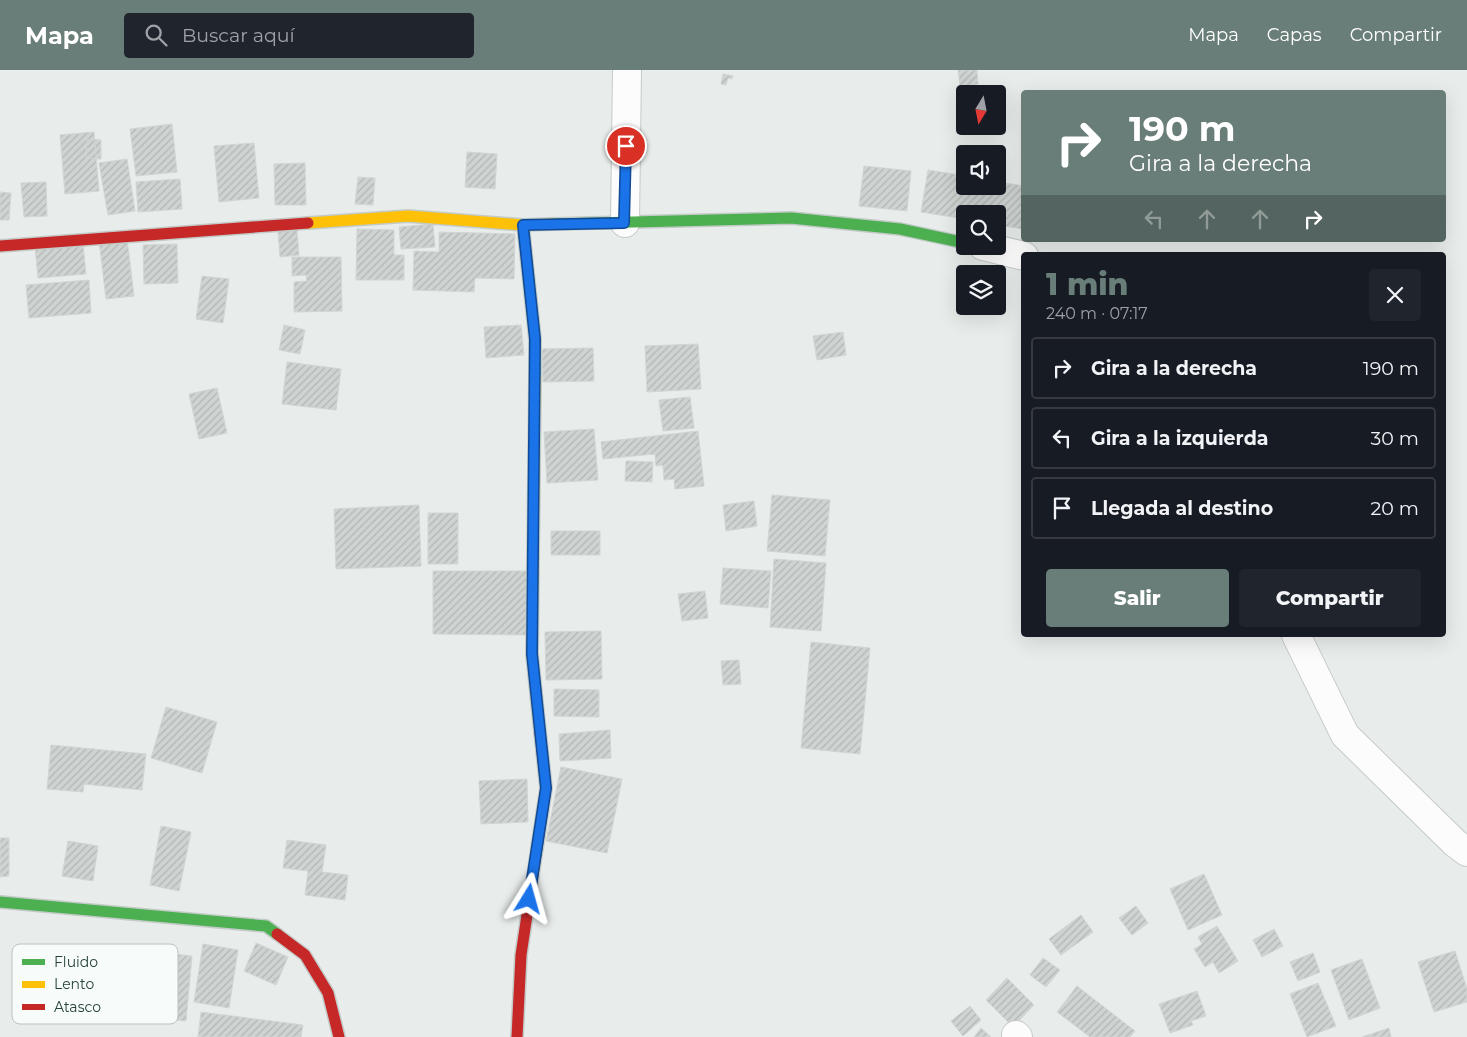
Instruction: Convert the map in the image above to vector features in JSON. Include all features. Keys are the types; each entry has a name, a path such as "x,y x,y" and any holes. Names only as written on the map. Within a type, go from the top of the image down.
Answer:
{"street":[{"path":"624,223 627,70"},
{"path":"0,246 408,216 523,225 791,218 900,229 956,240"},
{"path":"517,1037 520,955 546,788 532,654 535,339 523,225"},
{"path":"1006,252 1021,255"},
{"path":"1297,637 1345,735 1455,843 1467,852"},
{"path":"0,902 266,926 305,956 328,992 339,1037"}],"building":[{"path":"958,70 977,70 978,84 960,85"},
{"path":"723,74 733,76 732,79 728,78 726,85 721,84"},
{"path":"172,124 177,172 136,176 130,129"},
{"path":"94,132 99,191 65,194 60,135"},
{"path":"87,139 101,140 101,159 86,158"},
{"path":"254,143 259,198 219,202 214,146"},
{"path":"467,152 497,154 495,189 465,187"},
{"path":"127,159 135,211 108,215 99,163"},
{"path":"305,163 306,205 275,205 274,164"},
{"path":"864,166 911,171 907,211 859,206"},
{"path":"928,170 956,175 956,195 1006,195 1006,183 1021,186 1021,229 1006,226 1006,205 956,205 956,218 921,212"},
{"path":"358,177 375,178 373,205 355,204"},
{"path":"180,179 182,209 138,212 136,182"},
{"path":"46,182 47,216 24,217 21,183"},
{"path":"0,192 11,193 9,220 0,220"},
{"path":"433,224 435,247 401,249 399,227"},
{"path":"357,229 394,230 394,255 404,255 404,280 356,280"},
{"path":"297,230 299,255 280,257 278,232"},
{"path":"439,232 515,234 514,279 475,278 474,292 413,290 414,251 439,252"},
{"path":"127,238 134,296 106,299 99,241"},
{"path":"83,244 86,274 38,278 35,247"},
{"path":"177,244 178,283 144,284 143,245"},
{"path":"292,257 341,257 342,311 294,312 294,282 307,281 306,275 292,276"},
{"path":"202,276 229,279 223,323 196,319"},
{"path":"89,280 91,313 29,318 26,285"},
{"path":"284,325 305,330 300,354 279,350"},
{"path":"521,325 524,355 486,358 484,327"},
{"path":"843,332 846,355 817,360 813,336"},
{"path":"698,344 701,389 647,392 645,346"},
{"path":"593,348 594,381 543,382 542,349"},
{"path":"287,362 341,369 336,410 282,404"},
{"path":"217,388 227,433 199,439 189,394"},
{"path":"690,397 694,428 663,431 659,400"},
{"path":"594,429 598,480 547,483 544,432"},
{"path":"698,431 704,486 675,489 674,479 664,480 663,465 656,466 655,454 603,459 601,442"},
{"path":"626,461 653,462 652,482 625,481"},
{"path":"772,495 830,500 825,556 767,551"},
{"path":"754,501 757,526 726,531 723,505"},
{"path":"419,505 421,566 336,569 334,509"},
{"path":"428,513 458,513 458,564 428,564"},
{"path":"551,531 600,531 600,555 551,555"},
{"path":"774,559 826,563 821,631 770,627"},
{"path":"723,568 771,571 768,608 720,604"},
{"path":"433,571 528,571 528,635 433,634"},
{"path":"705,591 708,618 682,621 678,594"},
{"path":"601,631 602,679 546,680 545,632"},
{"path":"811,642 870,648 860,754 801,748"},
{"path":"739,660 741,684 723,685 721,661"},
{"path":"554,689 599,690 599,717 554,716"},
{"path":"166,707 217,722 202,773 151,758"},
{"path":"610,730 611,758 560,761 559,734"},
{"path":"51,745 146,754 142,790 84,784 83,792 47,789"},
{"path":"561,767 622,779 607,853 546,841"},
{"path":"527,779 528,822 481,824 479,781"},
{"path":"161,826 191,832 179,891 150,885"},
{"path":"0,838 9,838 9,876 0,877"},
{"path":"287,840 326,845 322,872 348,875 345,900 305,895 308,871 283,868"},
{"path":"68,841 98,846 93,881 62,876"},
{"path":"1204,874 1222,915 1188,930 1170,889"},
{"path":"1136,906 1148,923 1132,935 1119,918"},
{"path":"1081,915 1093,932 1061,955 1049,939"},
{"path":"1217,926 1238,961 1219,973 1213,962 1205,967 1194,949 1202,944 1198,937"},
{"path":"1274,929 1283,946 1262,957 1253,940"},
{"path":"256,943 288,957 276,985 244,971"},
{"path":"203,944 238,950 229,1008 194,1002"},
{"path":"1455,951 1467,989 1467,1002 1434,1012 1418,962"},
{"path":"1313,953 1320,972 1298,981 1290,962"},
{"path":"178,955 192,956 186,1021 178,1020"},
{"path":"1043,958 1060,970 1046,987 1030,975"},
{"path":"1362,959 1380,1008 1349,1020 1331,970"},
{"path":"1007,978 1034,1005 1013,1027 986,1000"},
{"path":"1318,983 1336,1026 1307,1037 1290,994"},
{"path":"1077,986 1135,1031 1130,1037 1090,1037 1057,1012"},
{"path":"1197,991 1206,1016 1191,1021 1193,1025 1170,1033 1159,1004"},
{"path":"970,1006 981,1020 963,1036 951,1021"},
{"path":"201,1012 303,1025 301,1037 198,1037"},
{"path":"981,1028 991,1037 974,1037"},
{"path":"1389,1028 1391,1037 1362,1037"}],"traffic: fast":[{"path":"552,224 791,218 900,229 956,241"},
{"path":"523,225 535,339 535,377"},
{"path":"0,902 266,926 277,934"}],"traffic: slow":[{"path":"308,223 408,216 523,225 552,224"},
{"path":"535,377 532,654 540,732"}],"traffic: jam":[{"path":"0,246 308,223"},
{"path":"517,1037 521,955 546,788 540,732"},
{"path":"277,934 305,955 328,993 339,1037"}],"route":[{"path":"529,899 546,788 532,654 535,339 523,225 624,223 626,146"}]}
